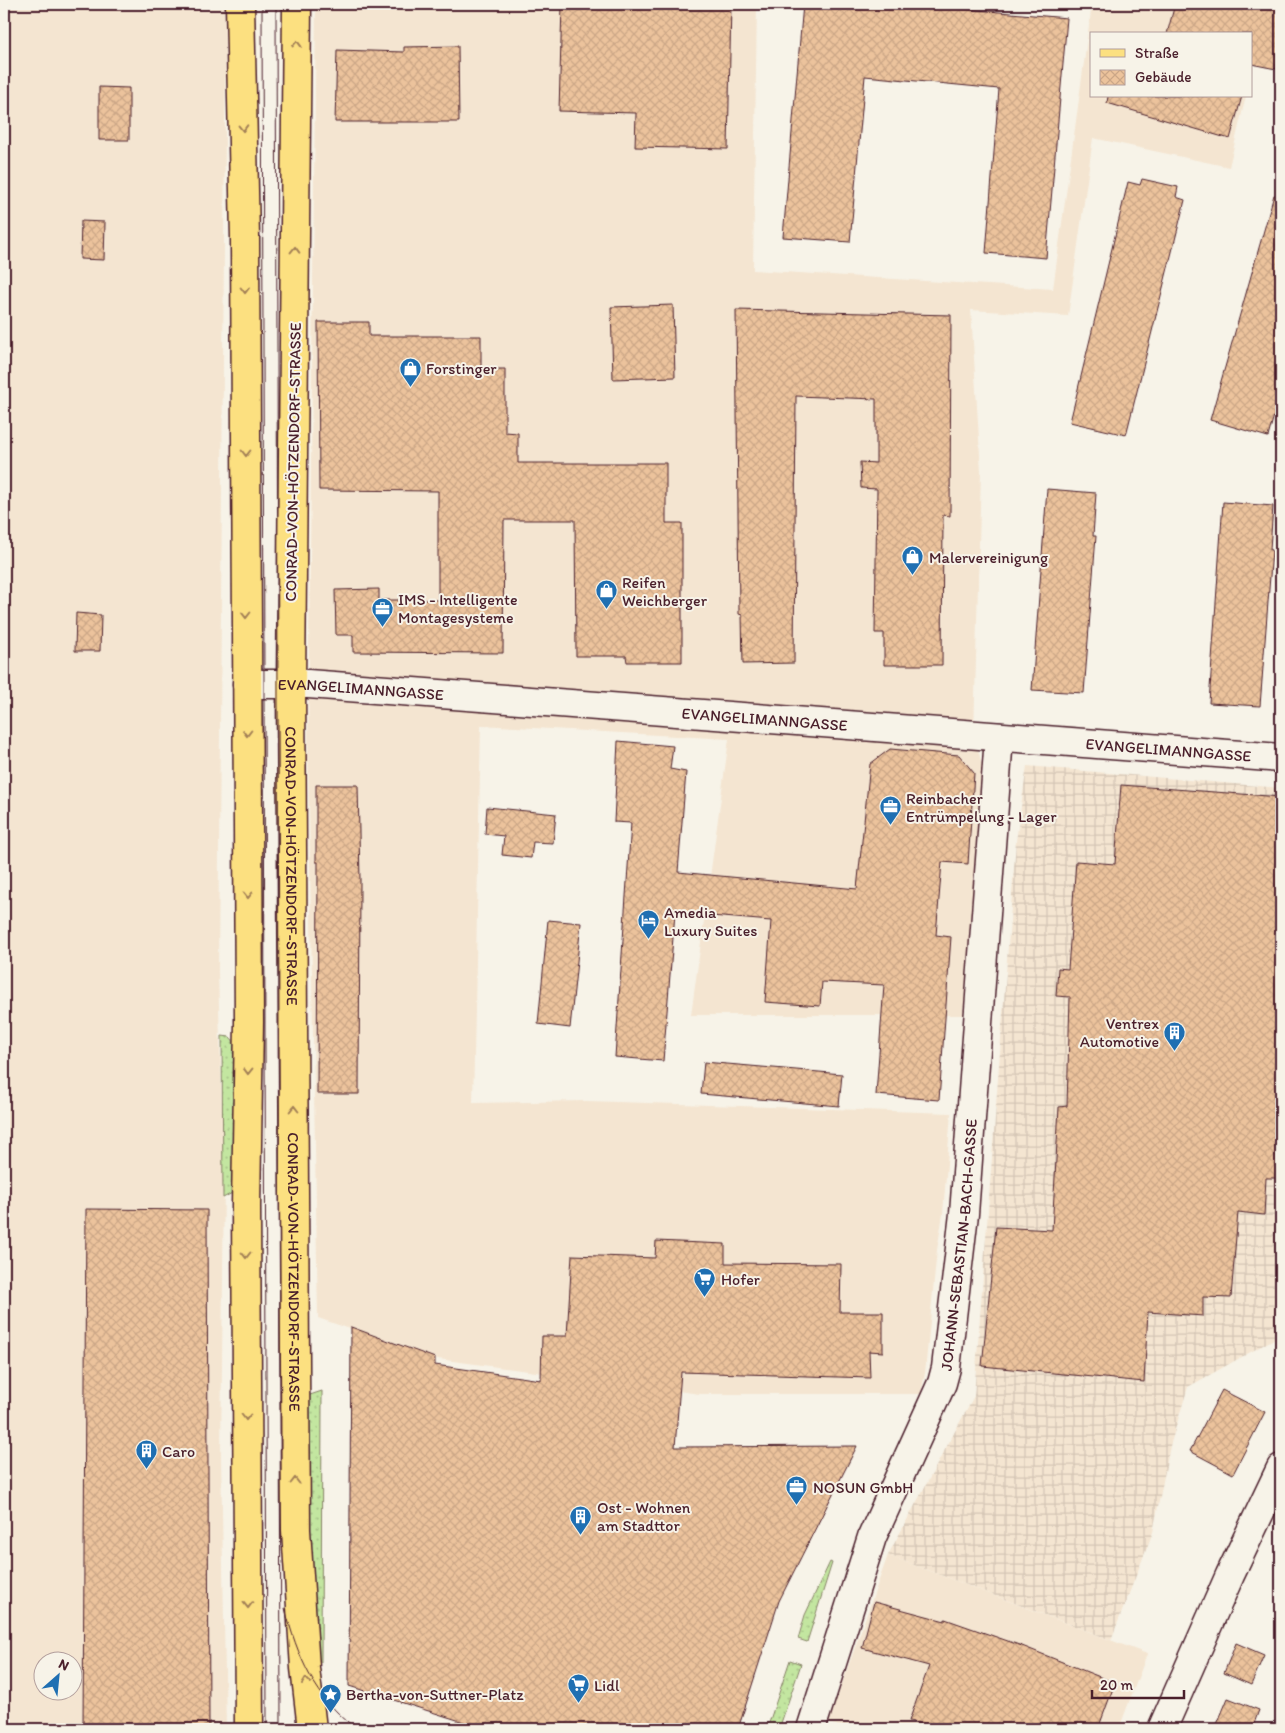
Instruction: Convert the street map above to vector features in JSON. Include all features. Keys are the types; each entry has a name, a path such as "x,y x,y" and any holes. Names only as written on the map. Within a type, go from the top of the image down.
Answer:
{"main road":[{"path":"240,4 245,238 249,1022 246,1226 248,1729"},
{"name":"CONRAD-VON-HÖTZENDORF-STRASSE","path":"297,4 291,684 296,1530 305,1668 312,1729"}],"street":[{"name":"EVANGELIMANNGASSE","path":"247,684 308,684 1281,758"},
{"name":"JOHANN-SEBASTIAN-BACH-GASSE","path":"811,1729 872,1537 942,1383 946,1368 964,1214 999,737"},
{"path":"1162,1729 1281,1468"}],"shaded area":[{"path":"4,4 226,4 218,972 224,1182 221,1456 226,1729 4,1729"},
{"path":"316,4 757,4 753,270 1053,289 1092,4 1267,4 1252,69 1252,32 1090,32 1090,98 1246,98 1229,167 1093,138 1068,316 971,310 981,471 974,734 983,769 963,1015 691,1015 729,739 481,725 473,1103 586,1101 951,1113 943,1214 937,1250 925,1373 921,1394 700,1394 438,1359 318,1318 308,748"},
{"name":"Ventrex Automotive","path":"1027,766 1281,788 1281,1335 1188,1387 1170,1446 1153,1532 1111,1640 888,1555 974,1396 1016,841"},
{"path":"888,1555 1147,1654 1119,1729 850,1729 828,1723"}],"green space":[{"path":"222,1036 230,1037 237,1045 234,1192 223,1198"},
{"path":"322,1391 321,1662 316,1664 311,1644 305,1402 310,1395"},
{"path":"830,1562 832,1563 807,1642 798,1639 805,1615"},
{"path":"790,1660 801,1664 779,1729 767,1729"}],"building":[{"path":"637,4 731,4 728,149 635,147 636,113 559,111 562,5 637,7"},
{"path":"803,4 909,4 1067,18 1046,258 986,253 999,89 865,76 850,242 783,237"},
{"path":"1175,4 1281,4 1281,50 1276,69 1252,64 1252,32 1168,32"},
{"path":"458,46 459,122 335,122 337,50 404,52 404,47"},
{"path":"99,87 129,88 129,140 99,140"},
{"path":"1108,98 1241,98 1230,139 1107,103"},
{"path":"1142,179 1178,187 1176,197 1185,200 1126,435 1070,422 1128,182 1140,185"},
{"path":"1274,195 1281,196 1281,390 1268,437 1210,420"},
{"path":"81,221 105,222 104,260 80,259"},
{"path":"673,305 675,377 613,379 611,307"},
{"path":"736,310 951,315 950,516 943,515 942,665 884,665 884,633 875,633 877,489 861,488 860,462 876,463 876,399 796,396 794,663 743,664 742,615 739,614"},
{"path":"318,322 369,322 369,336 481,336 481,369 505,369 505,432 518,433 518,463 666,463 666,523 682,523 682,662 627,662 626,656 576,656 575,520 504,520 503,653 353,652 353,635 336,635 335,590 379,589 379,600 438,600 438,491 319,490"},
{"path":"1047,489 1096,493 1093,536 1096,536 1084,693 1032,690"},
{"path":"1223,502 1273,506 1270,549 1272,550 1260,706 1209,703"},
{"path":"76,613 101,615 100,651 75,651"},
{"path":"618,741 673,746 670,769 686,772 678,872 857,889 870,764 890,749 959,755 974,773 968,864 942,862 936,935 951,937 939,1100 876,1095 884,985 822,982 820,1006 765,1002 771,921 675,913 663,1061 615,1057 631,823 614,822"},
{"path":"316,785 358,785 360,880 359,1094 317,1094 318,862 316,862"},
{"name":"Ventrex Automotive","path":"1121,785 1281,797 1281,1123 1278,1178 1266,1178 1264,1215 1238,1212 1231,1298 1203,1297 1203,1316 1148,1312 1144,1382 982,1366 996,1227 1052,1230 1059,1107 1067,1106 1070,997 1056,996 1058,968 1068,969 1076,861 1115,864"},
{"path":"487,807 556,814 553,843 533,842 531,858 502,855 504,836 485,834"},
{"path":"548,920 581,923 570,1028 538,1024"},
{"path":"704,1062 842,1074 839,1106 701,1094"},
{"name":"Caro","path":"86,1209 207,1210 209,1729 83,1729"},
{"name":"Ost - Wohnen am Stadttor","path":"656,1241 725,1244 725,1263 841,1264 840,1312 883,1312 883,1352 869,1351 870,1378 681,1372 675,1447 857,1446 779,1601 738,1729 486,1729 349,1686 351,1327 435,1358 435,1365 541,1380 542,1336 567,1336 572,1255 655,1258"},
{"path":"1222,1390 1265,1412 1233,1474 1190,1451"},
{"path":"874,1602 945,1621 945,1619 1022,1646 1115,1683 1098,1729 942,1729 909,1721 929,1666 862,1648"},
{"path":"1236,1643 1264,1655 1251,1685 1224,1673"},
{"path":"1228,1698 1259,1710 1252,1729 1215,1729"}],"tram line":[{"path":"262,4 267,1729"},
{"path":"276,4 281,1729"},
{"path":"285,1608 295,1643 310,1675 330,1704 357,1729"}],"place":[{"name":"Forstinger","path":"410,387"},
{"name":"Malervereinigung","path":"913,576"},
{"name":"Reifen Weichberger","path":"606,610"},
{"name":"IMS - Intelligente Montagesysteme","path":"382,627"},
{"name":"Reinbacher Entrümpelung - Lager","path":"890,826"},
{"name":"Amedia Luxury Suites","path":"648,940"},
{"name":"Ventrex Automotive","path":"1175,1051"},
{"name":"Hofer","path":"705,1298"},
{"name":"Caro","path":"146,1470"},
{"name":"NOSUN GmbH","path":"797,1506"},
{"name":"Ost - Wohnen am Stadttor","path":"581,1535"},
{"name":"Lidl","path":"578,1704"},
{"name":"Bertha-von-Suttner-Platz","path":"330,1713"}]}
